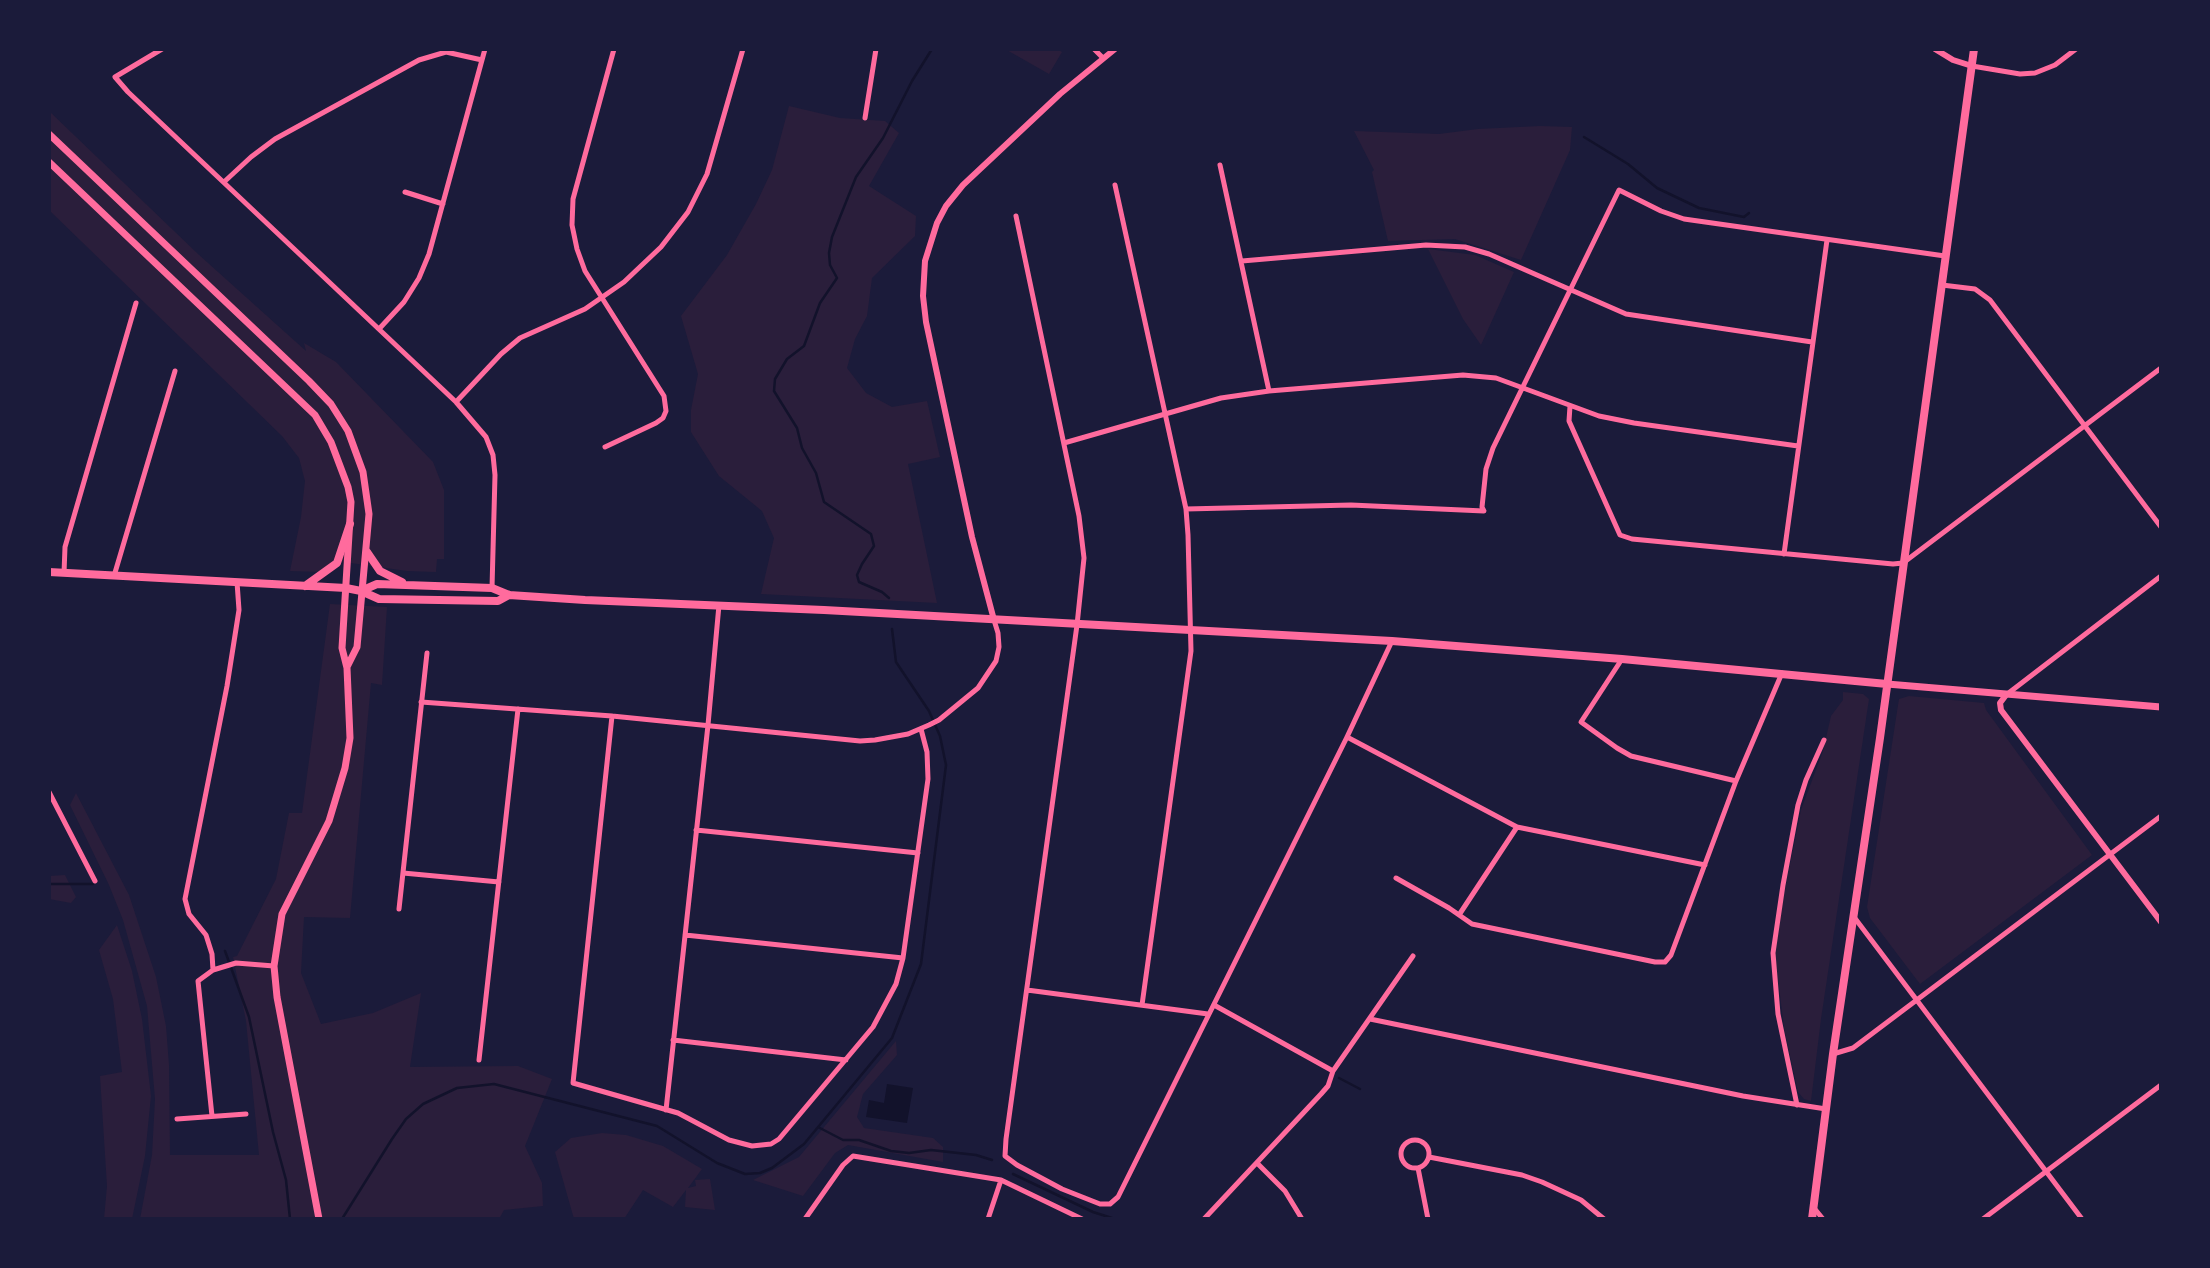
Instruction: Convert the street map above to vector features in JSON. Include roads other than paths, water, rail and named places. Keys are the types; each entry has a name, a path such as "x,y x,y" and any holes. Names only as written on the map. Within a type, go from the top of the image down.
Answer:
{"main road":[{"path":"1812,1219 1974,49"},
{"path":"49,134 309,381 331,404 348,431 363,472 369,514 357,647 347,668"},
{"path":"49,162 316,415 343,471 351,502 342,648 347,668 350,738 342,781 330,821 282,914 274,966 277,997 319,1219"},
{"path":"305,586 337,563 350,524"},
{"path":"367,552 380,571 411,585"},
{"path":"49,572 346,589 379,598 498,601 509,595"},
{"path":"361,591 377,584 492,588 509,595 1392,641 2161,708"},
{"path":"440,600 453,596 485,596 492,588"}],"street":[{"path":"162,49 115,77 456,402 481,429 493,455 495,475 492,588"},
{"path":"379,328 404,302 419,278 429,254 485,49"},
{"path":"605,447 656,423 663,418 666,411 664,396 585,271 577,249 571,210 614,49"},
{"path":"456,402 500,354 520,338 570,317 601,299 624,282 661,247 691,206 707,174 743,49"},
{"path":"865,118 876,49"},
{"path":"1094,49 1103,58"},
{"path":"421,702 612,716 860,741 894,737 921,729 939,720 978,688 990,672 999,648 998,633 970,527 926,322 922,296 925,261 937,223 956,192 1051,103 1115,49"},
{"path":"1935,49 1953,60 1972,66 2020,75 2035,74 2055,65 2076,49"},
{"path":"225,183 251,157 275,139 419,60 446,52 482,60"},
{"path":"1220,165 1269,391"},
{"path":"1115,185 1186,509 1191,651 1142,1005"},
{"path":"1186,509 1351,505 1484,511 1482,507 1486,469 1493,448 1619,190 1684,219 1945,256"},
{"path":"405,192 443,204"},
{"path":"1016,216 1079,516 1084,558 1005,1156 1062,1189 1100,1205 1110,1204 1118,1197 1392,641"},
{"path":"1784,554 1827,240"},
{"path":"1241,261 1450,245 1489,254 1607,307 1643,318 1812,342"},
{"path":"1941,285 1975,289 1987,297 2161,527"},
{"path":"64,573 65,547 136,303"},
{"path":"1570,406 1569,421 1620,535 1632,539 1889,564 1903,563 2161,368"},
{"path":"114,576 175,371"},
{"path":"1063,443 1221,398 1269,391 1463,375 1496,378 1599,416 1798,446"},
{"path":"2161,576 2006,695 2000,703 2001,710 2161,922"},
{"path":"213,970 212,954 206,935 189,914 185,900 228,683 239,610 237,582"},
{"path":"666,1110 719,605"},
{"path":"399,909 427,653"},
{"path":"1622,659 1581,722 1631,756 1736,781"},
{"path":"1396,878 1472,924 1655,962 1665,961 1671,955 1736,781 1782,673"},
{"path":"479,1060 518,709"},
{"path":"612,716 573,1083 678,1113 729,1140 752,1146 771,1144 779,1139 873,1027 896,984 903,958 928,779 921,729"},
{"path":"1347,737 1517,827 1704,864"},
{"path":"1797,1105 1777,1014 1773,953 1798,805 1824,740"},
{"path":"49,792 95,881"},
{"path":"1833,1054 1853,1048 2161,816"},
{"path":"1459,915 1517,827"},
{"path":"696,830 918,853"},
{"path":"403,873 499,882"},
{"path":"1854,916 2082,1219"},
{"path":"685,935 903,958"},
{"path":"1204,1219 1328,1086 1333,1070 1413,956"},
{"path":"212,1116 197,987 201,978 213,970 236,963 274,966"},
{"path":"1027,990 1208,1014"},
{"path":"1213,1005 1333,1070"},
{"path":"1370,1019 1826,1109"},
{"path":"673,1040 846,1060"},
{"path":"1983,1219 2161,1085"},
{"path":"177,1119 246,1114"},
{"path":"1412,1140 1421,1141 1428,1148 1429,1157 1425,1164 1418,1168 1409,1167 1402,1160 1402,1150 1406,1143 1412,1140"},
{"path":"805,1219 843,1165 853,1156 1001,1180 1082,1219"},
{"path":"1429,1157 1522,1175 1542,1182 1581,1200 1604,1219"},
{"path":"1257,1163 1285,1191 1302,1219"},
{"path":"1418,1168 1428,1219"},
{"path":"988,1219 1001,1180"},
{"path":"1814,1206 1823,1219"}],"waterway":[{"path":"889,598 859,582 857,575 874,546 871,534 824,502 816,473 802,448 797,428 774,391 775,379 787,359 804,346 820,303 837,278 830,265 832,237 856,177 883,138 932,49"},
{"path":"1584,137 1628,164 1657,188 1699,208 1744,217 1749,213"},
{"path":"342,1219 406,1119 423,1104 457,1088 494,1084 657,1126 717,1163 745,1174 760,1173 772,1168 804,1144 892,1038 921,964 946,765 940,736 929,711 896,662 892,629"},
{"path":"49,884 93,884"},
{"path":"225,951 249,1017 286,1180 290,1219"},
{"path":"1339,1078 1360,1089"},
{"path":"818,1127 843,1140 859,1140 891,1151 909,1153 931,1150 976,1155 992,1160"},
{"path":"1013,1174 1093,1212 1115,1219"}]}
